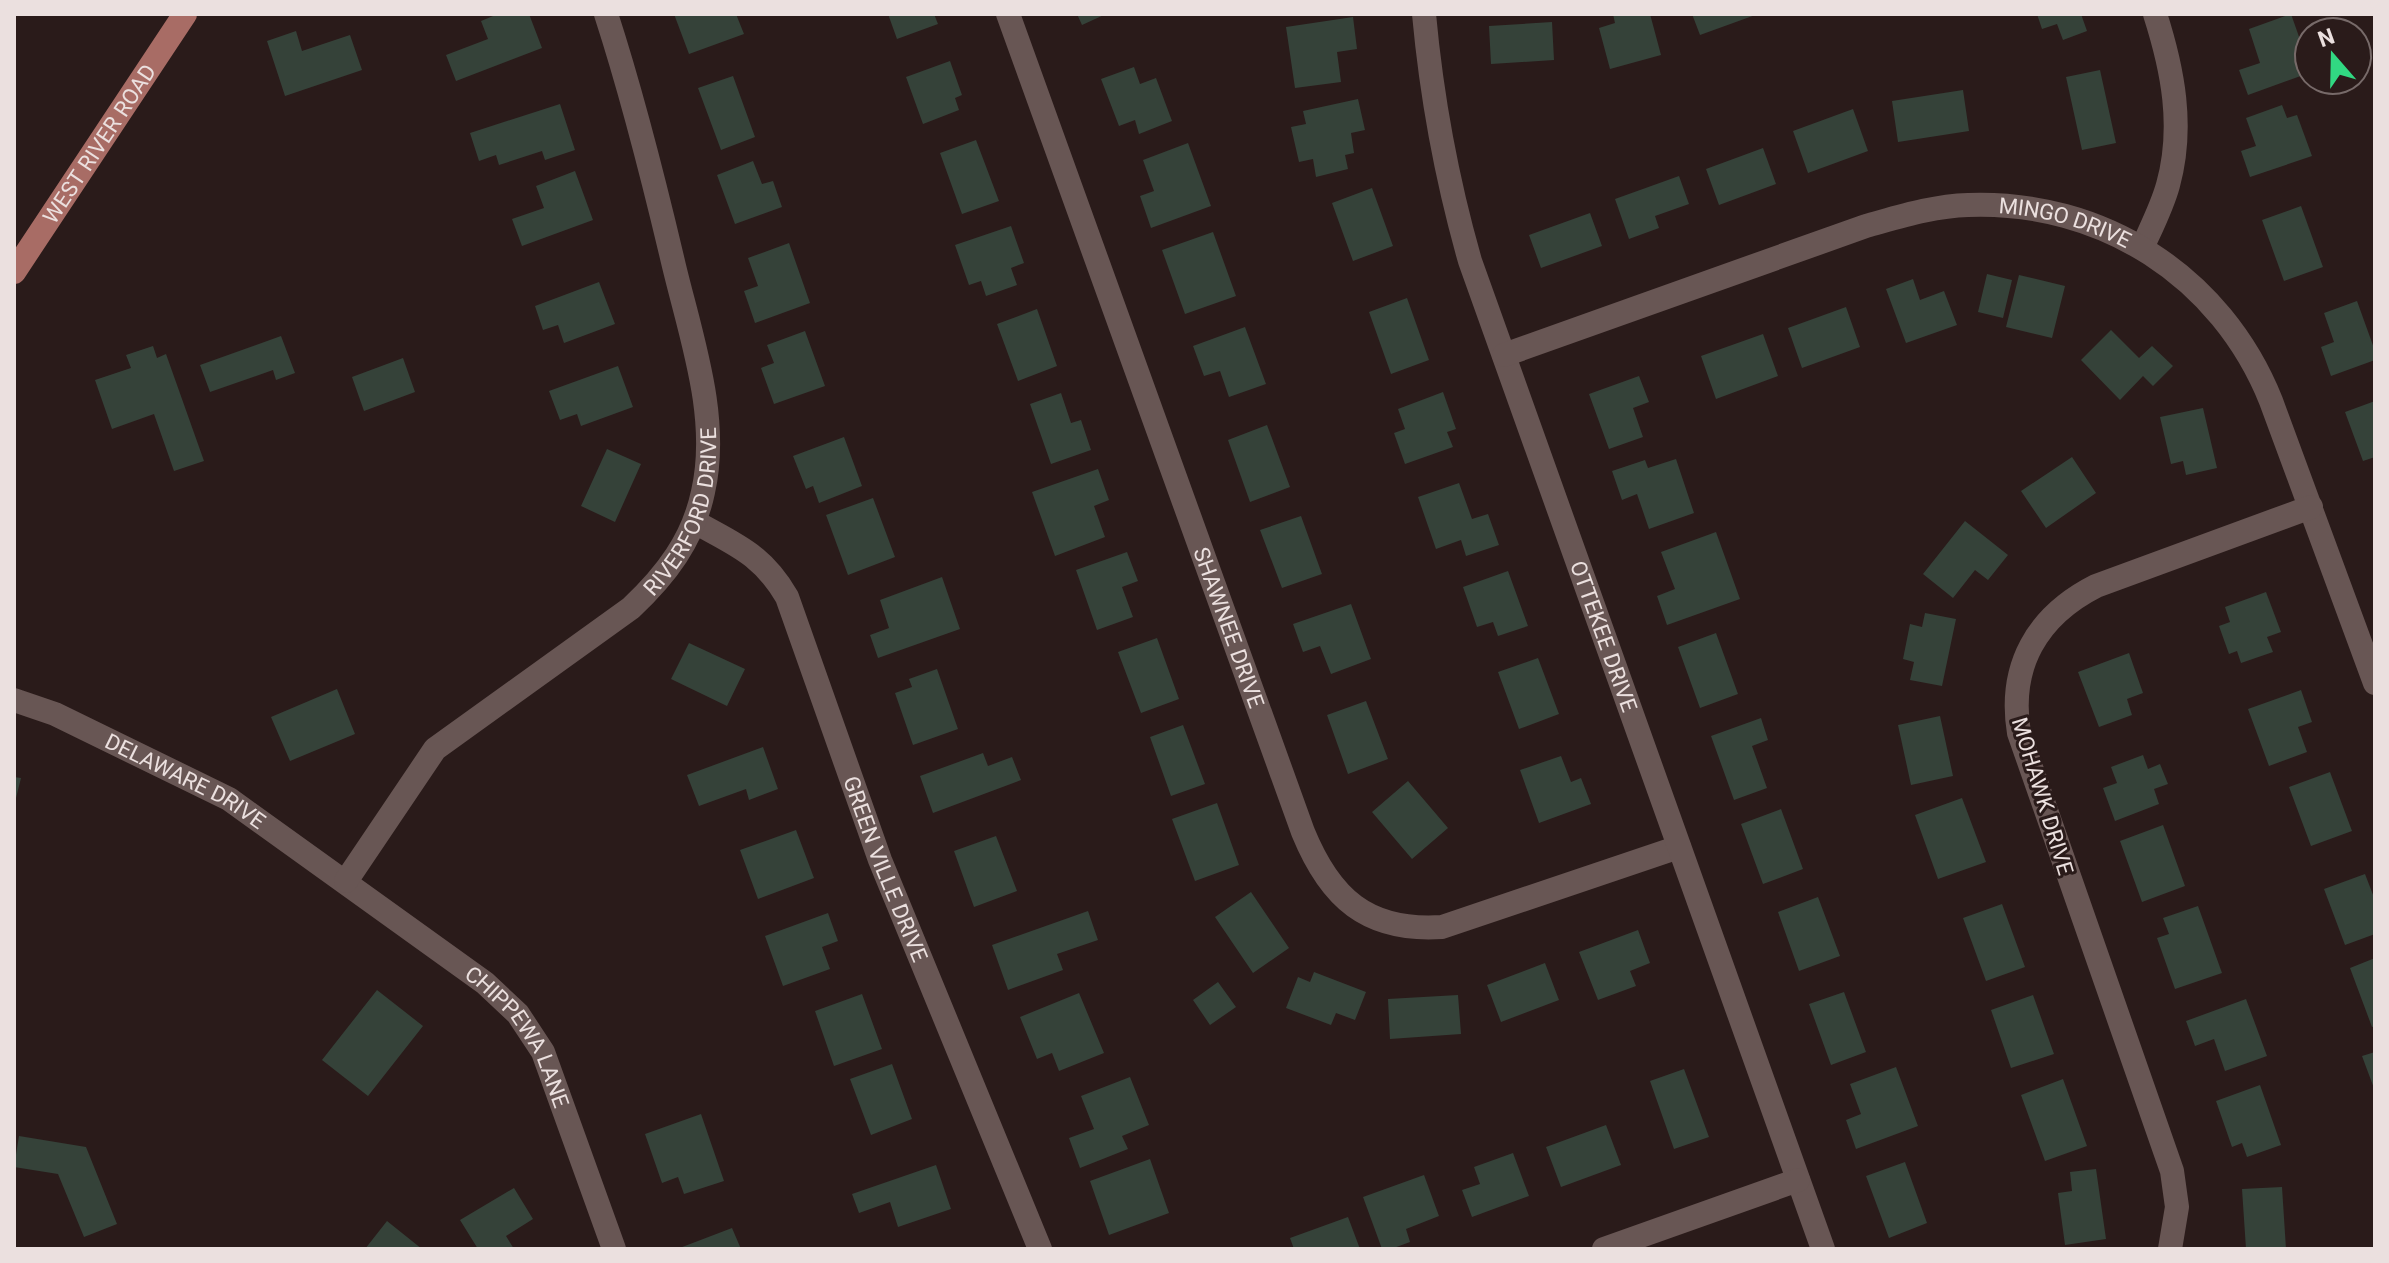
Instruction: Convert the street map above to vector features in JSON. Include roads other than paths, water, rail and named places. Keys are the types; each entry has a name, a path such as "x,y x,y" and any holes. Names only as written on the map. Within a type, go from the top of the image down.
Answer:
{"main road":[{"name":"WEST RIVER ROAD","path":"14,272 185,14"}],"street":[{"name":"RIVERFORD DRIVE","path":"346,881 435,749 631,608 657,583 679,555 695,522 704,490 708,455 707,421 699,369 632,99 606,14"},
{"name":"SHAWNEE DRIVE","path":"1008,14 1303,832 1326,879 1353,905 1387,922 1414,927 1442,927 1679,847"},
{"name":"OTTEKEE DRIVE","path":"1424,14 1437,127 1451,195 1470,261 1823,1249"},
{"path":"2142,248 2168,186 2175,150 2173,80 2155,14"},
{"name":"MINGO DRIVE","path":"1504,355 1866,226 1916,212 1966,205 2016,206 2050,211 2092,224 2142,248 2185,279 2242,341 2263,381 2375,683"},
{"name":"MOHAWK DRIVE","path":"2170,1249 2177,1207 2172,1171 2019,733 2016,706 2018,679 2040,630 2080,594 2311,507"},
{"name":"GREEN VILLE DRIVE","path":"695,522 751,553 776,579 787,597 880,860 1040,1249"},
{"name":"DELAWARE DRIVE","path":"14,700 55,714 229,799 346,881"},
{"name":"CHIPPEWA LANE","path":"346,881 485,983 518,1014 543,1052 614,1249"},
{"path":"1604,1249 1798,1180"}]}
